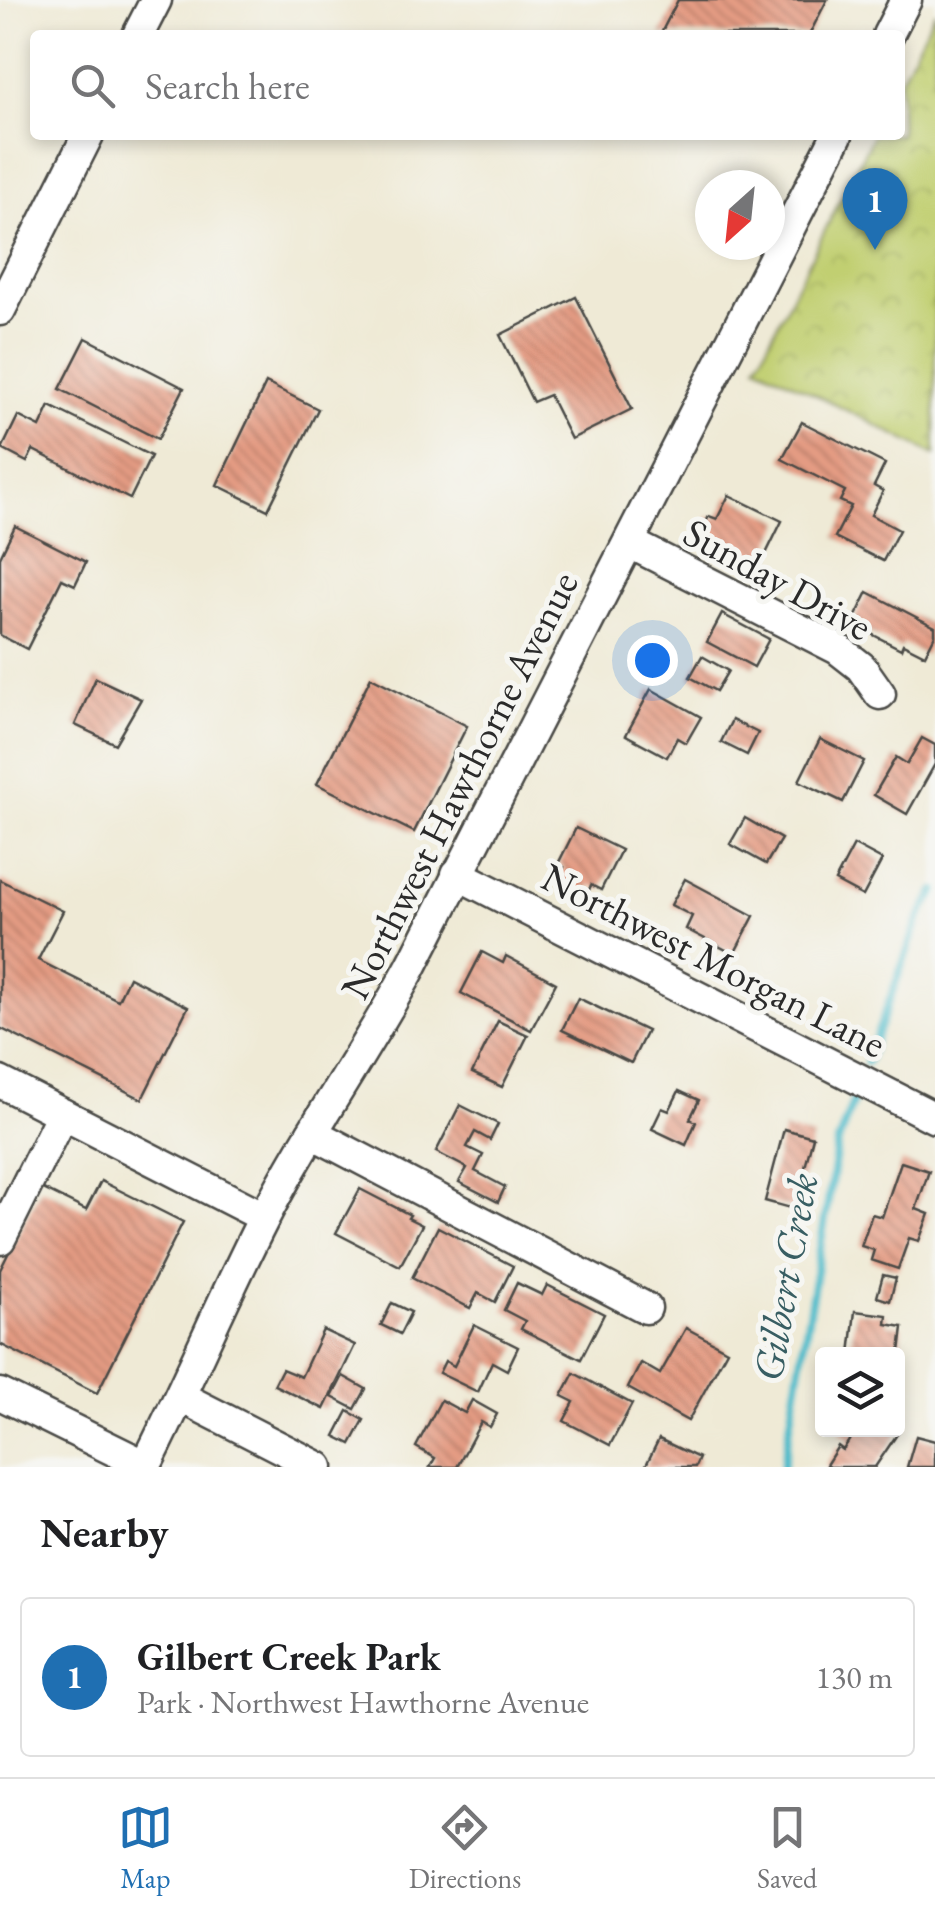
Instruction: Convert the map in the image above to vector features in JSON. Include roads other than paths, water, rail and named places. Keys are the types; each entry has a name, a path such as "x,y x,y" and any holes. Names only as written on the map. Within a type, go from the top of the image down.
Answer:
{"street":[{"path":"141,30 156,0"},
{"path":"891,30 906,0"},
{"path":"0,310 85,140"},
{"name":"Northwest Hawthorne Avenue","path":"145,1467 264,1217 373,1036 835,140"},
{"name":"Sunday Drive","path":"630,542 838,649 861,667 880,694"},
{"name":"Northwest Morgan Lane","path":"457,874 935,1118"},
{"path":"0,1082 264,1217"},
{"path":"0,1239 62,1114"},
{"path":"312,1133 646,1308"},
{"path":"0,1394 145,1467"},
{"path":"181,1397 318,1467"}],"waterway":[{"name":"Gilbert Creek","path":"867,1062 919,919 935,891"},
{"name":"Gilbert Creek","path":"783,1467 838,1142 854,1099"}],"place":[{"name":"Gilbert Creek Park","path":"875,250"}]}
